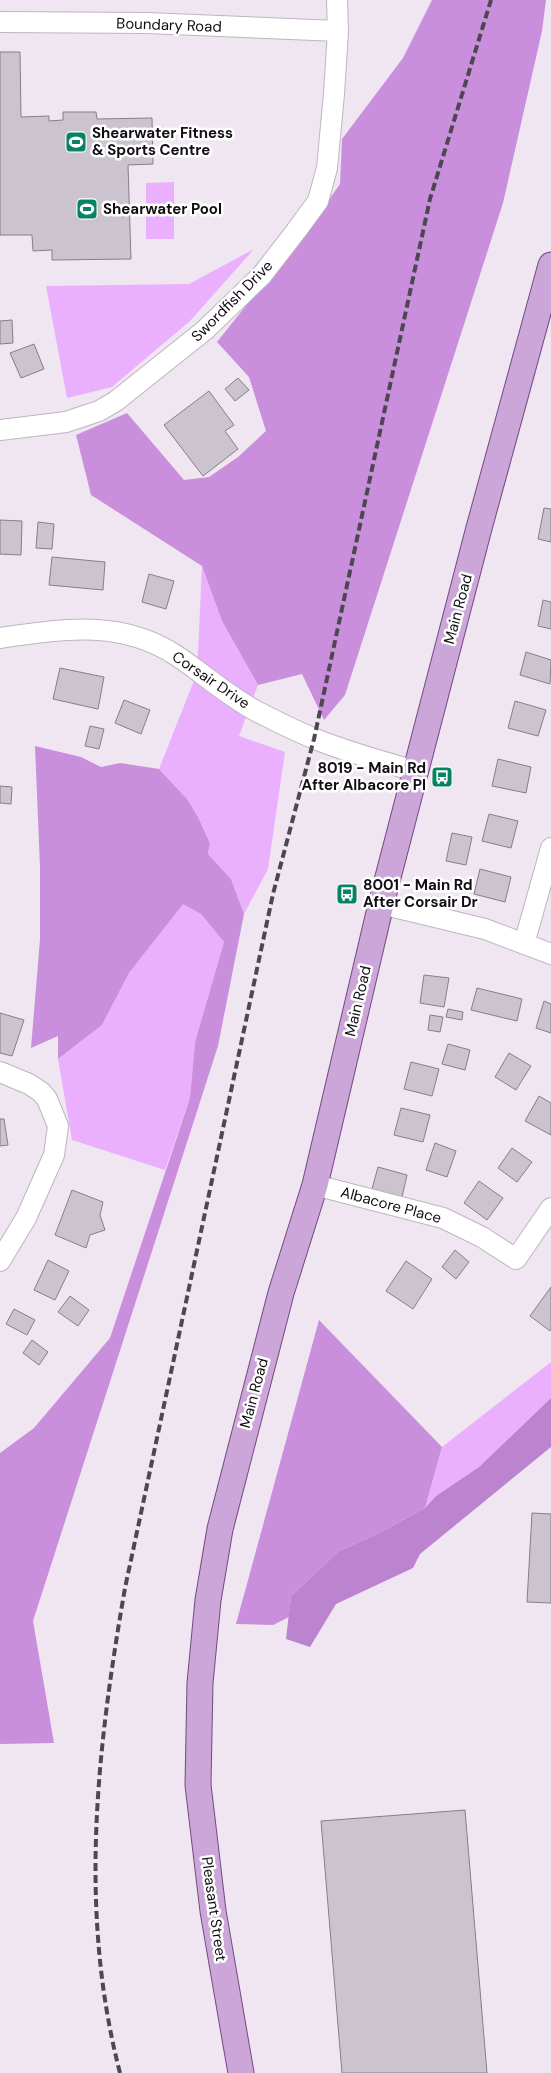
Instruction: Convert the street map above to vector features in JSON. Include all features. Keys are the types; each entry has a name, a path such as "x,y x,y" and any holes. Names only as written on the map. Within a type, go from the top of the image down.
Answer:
{"main road":[{"name":"Main Road","path":"198,1743 200,1683 208,1600 220,1529 281,1292 315,1185 380,904 479,528 551,265"},
{"name":"Pleasant Street","path":"198,1743 198,1784 213,1912 241,2073"}],"street":[{"name":"Swordfish Drive","path":"0,430 66,422 99,411 116,401 205,330 262,275 318,201 327,168 338,31 336,0"},
{"name":"Boundary Road","path":"0,22 147,23 338,31"},
{"name":"Corsair Drive","path":"0,638 74,628 94,629 131,636 158,646 175,655 256,711 314,739 415,772"},
{"path":"524,944 551,848"},
{"path":"380,904 485,929 551,954"},
{"path":"0,1072 29,1084 41,1092 47,1099 58,1126 54,1155 26,1218 0,1261"},
{"name":"Albacore Place","path":"315,1185 443,1218 482,1237 516,1259 551,1208"}],"shaded area":[{"path":"432,0 546,0 542,31 503,203 345,695 324,720 302,674 258,685 222,621 202,566 91,495 76,435 127,413 184,480 209,477 238,457 266,431 249,377 217,342 318,215 340,184 342,139 403,58"},
{"path":"174,182 174,239 146,239 146,183"},
{"path":"254,249 190,321 112,387 67,398 46,286 189,284"},
{"path":"202,566 222,621 258,685 239,736 285,752 268,869 244,914 231,879 208,854 210,842 198,817 187,799 159,769 197,673"},
{"path":"35,746 81,757 101,767 120,763 159,769 187,799 198,817 210,843 208,854 231,879 244,914 218,1046 33,1621 54,1743 0,1744 0,1453 34,1428 110,1338 190,1098 195,1042 224,942 201,914 183,904 129,973 102,1025 58,1059 58,1036 31,1048 40,939 40,867"},
{"path":"183,903 201,914 224,942 195,1042 190,1098 165,1170 72,1140 58,1059 102,1025 129,973"},
{"path":"319,1320 442,1447 425,1508 379,1533 339,1551 291,1596 289,1617 273,1625 236,1624"},
{"path":"551,1362 551,1398 479,1467 436,1496 425,1508 442,1447"},
{"path":"551,1398 551,1447 420,1554 413,1568 336,1604 310,1647 286,1639 291,1596 339,1551 379,1533 425,1508 436,1496 479,1467"}],"building":[{"name":"Shearwater Fitness & Sports Centre","path":"0,52 20,52 21,117 49,116 49,121 63,120 63,112 96,112 97,119 152,118 153,164 128,165 131,259 52,260 52,250 33,251 32,235 0,235"},
{"path":"12,320 13,343 0,344 0,321"},
{"path":"34,344 44,369 21,378 10,353"},
{"path":"238,378 249,390 235,401 225,389"},
{"path":"209,391 234,425 225,431 238,449 203,476 164,425"},
{"path":"544,508 551,509 551,542 538,539"},
{"path":"0,520 22,521 21,555 0,554"},
{"path":"38,522 54,524 52,549 36,548"},
{"path":"52,557 105,562 103,590 49,585"},
{"path":"149,574 174,581 166,609 142,602"},
{"path":"543,600 551,602 551,629 538,626"},
{"path":"526,652 551,660 550,684 520,675"},
{"path":"60,668 104,677 98,709 53,699"},
{"path":"124,700 150,710 141,734 115,723"},
{"path":"515,701 546,710 538,736 508,728"},
{"path":"90,726 104,729 99,749 85,746"},
{"path":"498,759 531,767 526,793 492,786"},
{"path":"0,786 12,787 11,804 0,803"},
{"path":"489,814 518,821 511,848 482,841"},
{"path":"452,833 472,837 466,865 446,861"},
{"path":"480,869 511,877 505,902 474,894"},
{"path":"424,975 449,978 444,1007 420,1003"},
{"path":"477,988 522,999 517,1021 471,1010"},
{"path":"544,1001 551,1004 551,1033 536,1028"},
{"path":"448,1009 463,1012 462,1020 446,1017"},
{"path":"0,1013 24,1020 12,1056 0,1053"},
{"path":"430,1015 443,1017 440,1032 428,1030"},
{"path":"448,1044 470,1050 465,1070 442,1064"},
{"path":"509,1053 531,1066 516,1090 495,1077"},
{"path":"411,1062 439,1069 432,1096 404,1089"},
{"path":"539,1096 551,1103 551,1135 525,1121"},
{"path":"401,1108 430,1115 423,1142 394,1135"},
{"path":"0,1119 4,1119 8,1145 0,1146"},
{"path":"435,1143 456,1151 447,1177 426,1170"},
{"path":"512,1148 532,1162 517,1182 498,1168"},
{"path":"378,1167 407,1175 402,1197 372,1189"},
{"path":"479,1181 503,1198 487,1220 464,1203"},
{"path":"72,1190 103,1202 100,1215 105,1230 90,1235 86,1248 55,1235"},
{"path":"455,1250 469,1262 456,1279 442,1267"},
{"path":"48,1260 69,1271 55,1300 34,1290"},
{"path":"406,1261 432,1279 413,1309 386,1291"},
{"path":"551,1287 551,1329 550,1331 530,1316"},
{"path":"70,1296 89,1310 78,1326 58,1312"},
{"path":"14,1309 35,1320 27,1335 6,1324"},
{"path":"32,1340 48,1352 39,1365 23,1353"},
{"path":"532,1513 551,1514 551,1603 527,1602"},
{"path":"465,1810 487,2073 342,2073 321,1821"}],"railway":[{"path":"120,2073 107,2012 99,1952 96,1830 106,1709 125,1588 273,894 314,739 430,199 491,0"}],"place":[{"name":"Shearwater Fitness & Sports Centre","path":"76,142"},
{"name":"Shearwater Pool","path":"87,209"},
{"name":"8019 - Main Rd After Albacore Pl","path":"442,777"},
{"name":"8001 - Main Rd After Corsair Dr","path":"347,894"}]}
